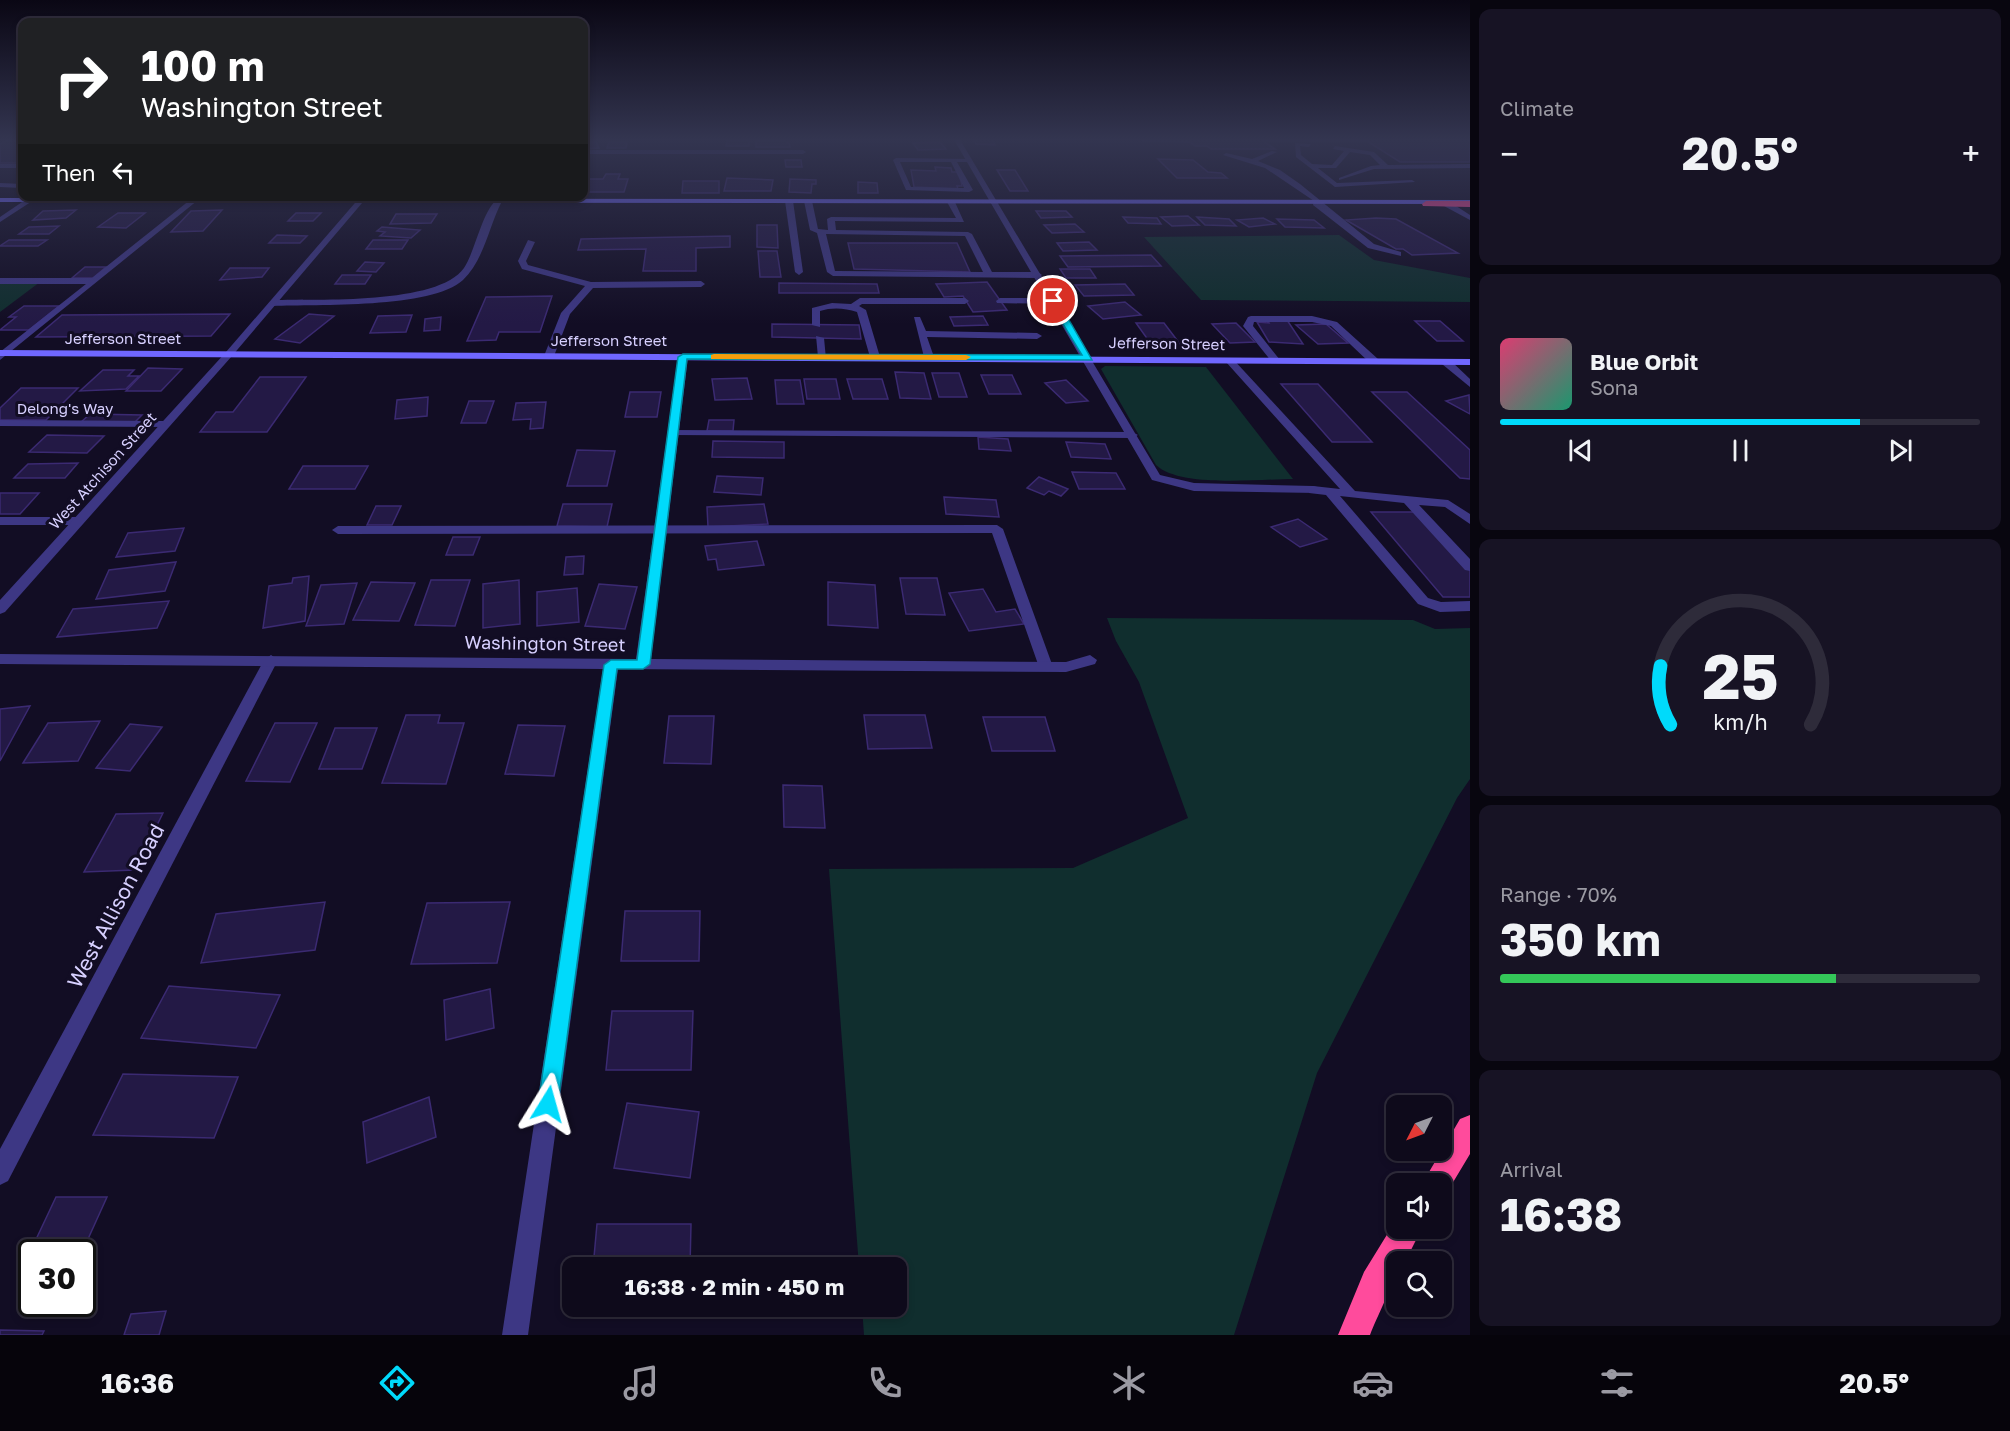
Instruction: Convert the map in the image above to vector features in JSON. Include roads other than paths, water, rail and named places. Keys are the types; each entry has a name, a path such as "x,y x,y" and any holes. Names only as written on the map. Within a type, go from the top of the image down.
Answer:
{"highway":[{"path":"1426,204 1470,203"},
{"path":"1443,1173 1470,1129"},
{"path":"1354,1335 1375,1283 1401,1239"}],"main road":[{"path":"498,201 1470,203"},
{"name":"Jefferson Street","path":"1,354 929,357 1470,362"}],"street":[{"path":"1315,200 1371,246 1398,254"},
{"path":"0,219 29,201"},
{"path":"1,354 193,201"},
{"name":"West Atchison Street","path":"0,609 229,354 362,201"},
{"path":"273,303 394,297 427,294 446,288 459,280 470,265 487,220 498,201"},
{"path":"789,201 799,272"},
{"path":"808,201 814,230 821,232 968,234"},
{"path":"951,201 989,275"},
{"path":"993,201 1088,358 1156,477 1194,487 1329,491 1448,504 1470,520"},
{"path":"1448,204 1470,218"},
{"path":"832,232 831,219 961,220"},
{"path":"821,232 831,272 836,274 1038,275"},
{"path":"531,242 522,261 525,267 591,285 701,284"},
{"path":"0,281 95,281"},
{"path":"549,356 566,313 591,285"},
{"path":"853,307 860,301 965,301"},
{"path":"1000,301 1053,301"},
{"path":"817,325 815,310 822,306 853,307 861,310 875,357"},
{"path":"917,319 929,357"},
{"path":"1275,360 1248,326 1251,319 1312,319 1334,324 1374,361"},
{"path":"921,334 1037,336"},
{"path":"819,338 823,357"},
{"path":"643,664 683,357"},
{"path":"1229,360 1351,494"},
{"path":"1446,362 1470,384"},
{"name":"Delong's Way","path":"0,423 166,424"},
{"path":"673,433 1132,435"},
{"path":"1329,491 1424,601 1440,606 1470,606"},
{"path":"1408,500 1470,567"},
{"path":"0,520 79,521"},
{"path":"338,530 998,530 1046,667"},
{"name":"Washington Street","path":"0,659 1046,667 1066,667 1089,660"},
{"name":"West Allison Road","path":"0,1173 271,660"},
{"path":"515,1335 611,665"}]}
